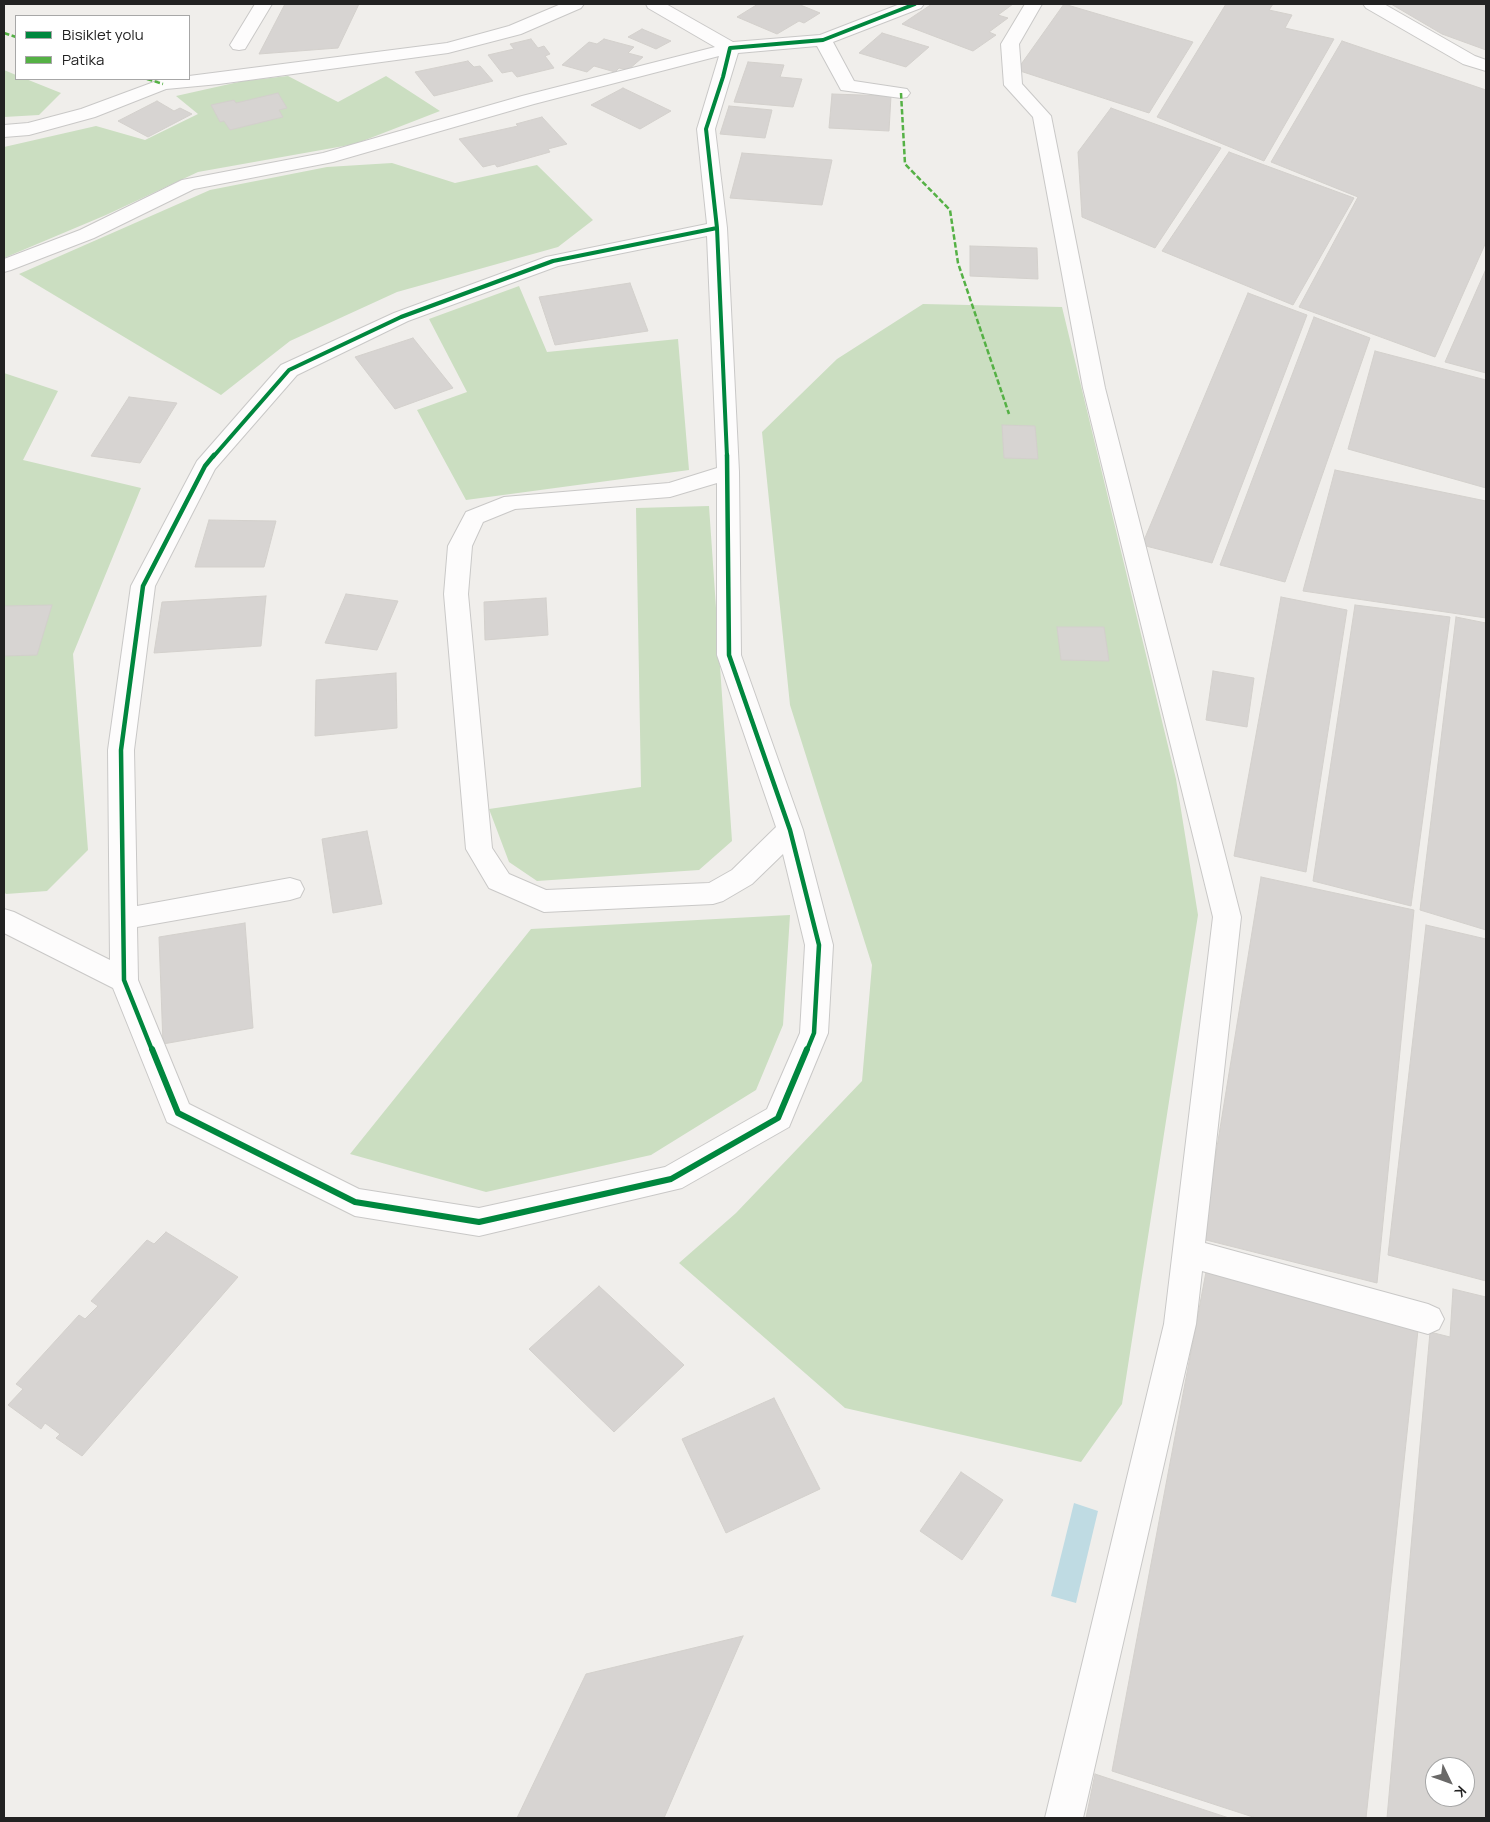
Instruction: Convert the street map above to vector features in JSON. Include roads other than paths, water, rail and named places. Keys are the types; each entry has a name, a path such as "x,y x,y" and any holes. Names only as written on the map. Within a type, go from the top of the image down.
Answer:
{"street":[{"path":"239,45 263,4"},
{"path":"4,130 29,128 88,113 163,84 219,79 448,48 515,30 575,4"},
{"path":"654,4 730,48"},
{"path":"4,266 87,234 189,184 326,158 528,100 730,48 823,40 915,4"},
{"path":"1033,4 1010,44 1013,86 1042,116 1094,388 1227,917 1180,1324 1064,1818"},
{"path":"1372,4 1469,60 1486,66"},
{"path":"823,40 848,86 902,93"},
{"path":"717,228 553,261 401,317 290,370 205,466 143,586 121,750 124,980 178,1113 355,1202 479,1222 670,1179 778,1118 814,1033 819,945 790,830 730,655 728,472 717,228 706,130 723,78 730,48"},
{"path":"728,472 670,490 512,502 474,518 460,546 456,594 479,849 499,881 544,901 713,894 742,877 790,830"},
{"path":"123,919 290,889"},
{"path":"4,920 124,980"},
{"path":"1189,1253 1428,1319"}],"water":[{"path":"1074,1503 1098,1511 1076,1603 1051,1596"}]}
